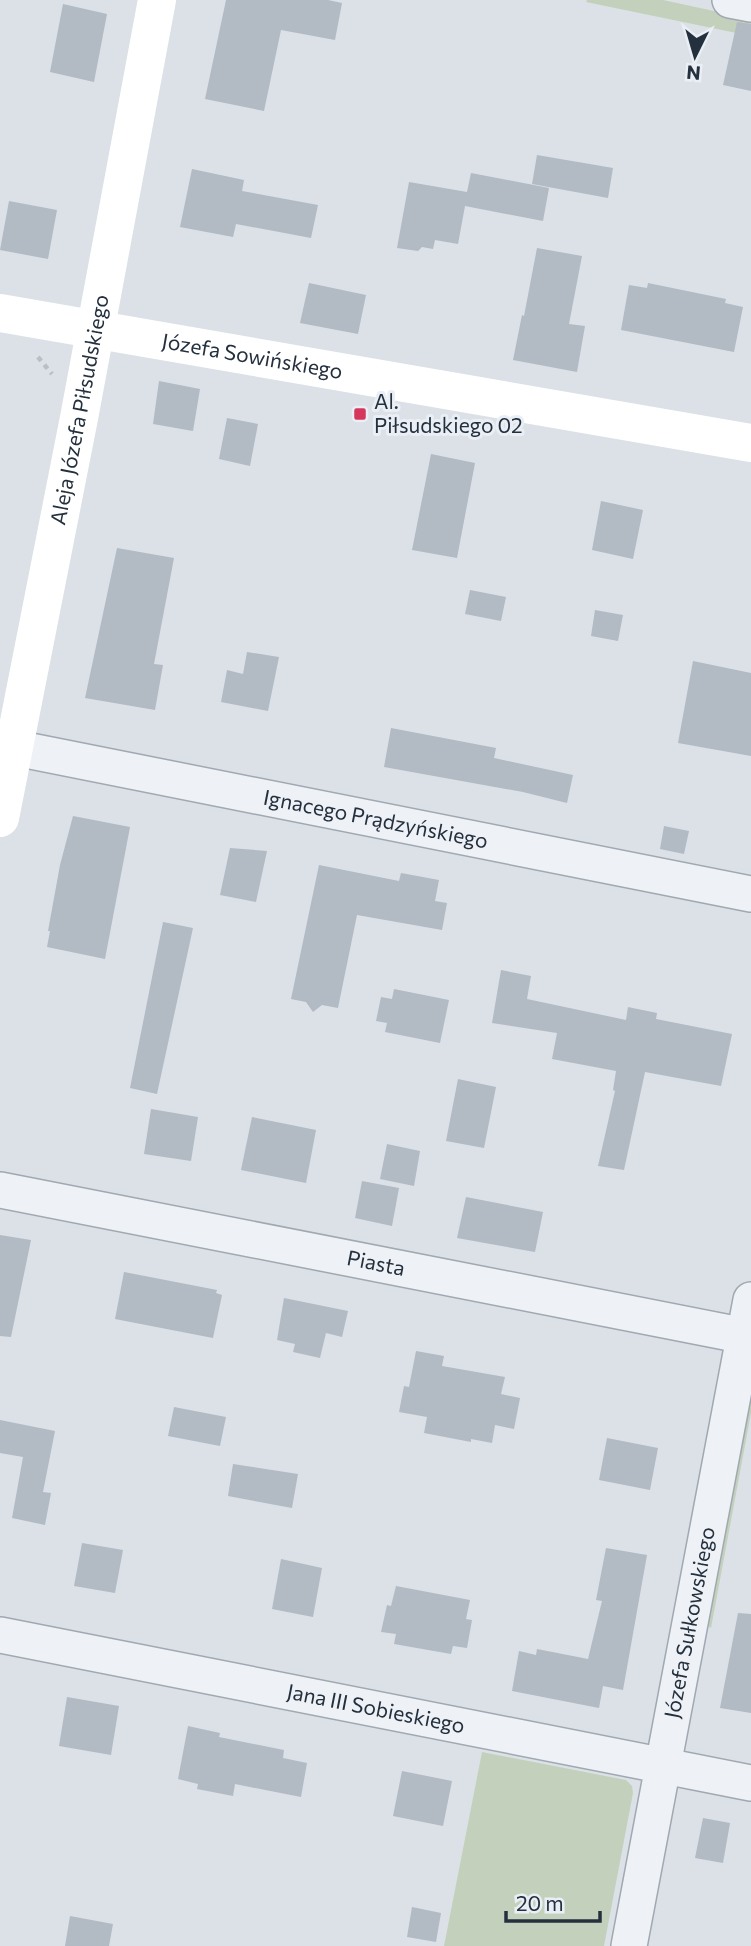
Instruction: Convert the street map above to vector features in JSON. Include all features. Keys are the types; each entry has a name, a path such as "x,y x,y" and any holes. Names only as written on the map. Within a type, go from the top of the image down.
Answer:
{"street":[{"name":"Aleja Józefa Piłsudskiego","path":"0,818 7,746 95,329 157,0"},
{"path":"730,0 751,4"},
{"name":"Józefa Sowińskiego","path":"0,313 751,443"},
{"name":"Ignacego Prądzyńskiego","path":"7,746 751,894"},
{"name":"Piasta","path":"0,1190 748,1337"},
{"name":"Józefa Sułkowskiego","path":"629,1946 748,1337 751,1300"},
{"name":"Jana III Sobieskiego","path":"0,1635 751,1783"}],"path":[{"path":"33,352 49,369 55,381"}],"green space":[{"path":"663,0 751,19 751,36 586,2"},
{"path":"751,1380 751,1413 711,1628 705,1624"},
{"path":"482,1752 626,1780 632,1786 633,1793 604,1946 444,1946"}],"building":[{"path":"226,0 328,0 342,3 335,40 281,30 264,111 205,99"},
{"path":"63,4 107,14 94,82 50,72"},
{"path":"737,22 751,24 751,91 723,85"},
{"path":"537,155 613,168 608,198 532,184"},
{"path":"192,169 244,180 242,191 318,205 311,238 236,224 233,237 180,227"},
{"path":"471,173 549,188 543,221 465,206 458,244 435,240 433,249 422,247 418,251 397,248 409,182 467,192"},
{"path":"9,201 57,210 48,259 0,250"},
{"path":"537,248 582,256 569,324 585,326 577,372 513,360"},
{"path":"309,283 366,295 358,334 300,323"},
{"path":"648,283 726,299 725,303 743,307 734,352 621,330 629,285 647,288"},
{"path":"159,381 200,389 193,431 153,424"},
{"path":"227,418 258,424 250,466 219,459"},
{"path":"431,454 475,463 457,558 412,550"},
{"path":"601,501 643,510 633,559 592,550"},
{"path":"117,548 174,558 154,664 163,665 155,710 85,698"},
{"path":"470,590 506,597 501,621 465,614"},
{"path":"595,610 623,615 618,641 591,636"},
{"path":"247,652 279,657 268,711 221,702 227,670 243,674"},
{"path":"693,661 751,673 751,756 678,743"},
{"path":"391,728 496,748 494,758 573,775 567,803 523,792 384,767"},
{"path":"73,816 130,827 105,959 47,947 60,865"},
{"path":"664,826 689,831 684,854 660,849"},
{"path":"230,848 267,851 256,902 220,895"},
{"path":"319,865 399,881 401,873 439,880 435,901 447,903 442,930 357,915 338,1008 322,1005 313,1012 306,1002 291,999"},
{"path":"163,922 193,928 157,1094 130,1088"},
{"path":"501,970 531,976 527,999 626,1020 628,1007 657,1013 656,1019 732,1034 721,1086 645,1072 624,1170 598,1166 615,1091 616,1071 552,1059 557,1033 492,1023"},
{"path":"394,989 449,1000 440,1043 385,1032 387,1023 376,1021 381,997 392,999"},
{"path":"458,1079 496,1087 484,1148 446,1141"},
{"path":"151,1109 198,1117 191,1161 144,1154"},
{"path":"252,1117 316,1130 306,1183 241,1170"},
{"path":"387,1144 420,1151 414,1186 380,1179"},
{"path":"362,1181 399,1188 392,1226 355,1218"},
{"path":"466,1197 543,1212 535,1252 457,1238"},
{"path":"0,1235 31,1240 11,1337 0,1336"},
{"path":"124,1272 217,1290 216,1293 222,1295 213,1338 115,1319"},
{"path":"284,1298 348,1311 342,1337 326,1333 320,1358 293,1352 295,1344 277,1340"},
{"path":"416,1351 444,1356 442,1366 505,1377 501,1394 520,1398 514,1429 495,1425 492,1443 424,1433 427,1417 399,1412 404,1386 409,1387"},
{"path":"174,1407 226,1417 220,1446 168,1436"},
{"path":"0,1420 55,1431 43,1492 51,1493 45,1525 12,1518 23,1457 0,1453"},
{"path":"607,1438 658,1448 650,1490 599,1480"},
{"path":"233,1464 298,1474 292,1508 228,1496"},
{"path":"82,1543 123,1550 115,1593 74,1586"},
{"path":"606,1548 647,1555 623,1690 603,1686 599,1708 512,1691 519,1651 536,1655 537,1649 588,1659 602,1601 596,1600"},
{"path":"281,1559 322,1568 313,1617 272,1609"},
{"path":"396,1586 470,1600 466,1619 472,1620 467,1648 453,1646 451,1654 394,1644 396,1634 381,1632 387,1605 391,1606"},
{"path":"738,1613 751,1614 751,1713 720,1708"},
{"path":"67,1697 119,1706 111,1755 59,1746"},
{"path":"188,1726 220,1733 219,1737 284,1750 283,1758 307,1763 301,1797 235,1784 233,1796 197,1789 198,1784 178,1779"},
{"path":"402,1771 452,1781 443,1826 393,1816"},
{"path":"703,1818 730,1823 723,1863 695,1858"},
{"path":"412,1907 441,1913 436,1942 407,1937"},
{"path":"70,1916 113,1924 109,1946 65,1946"}],"place":[{"name":"Al. Piłsudskiego 02","path":"360,414"}]}
